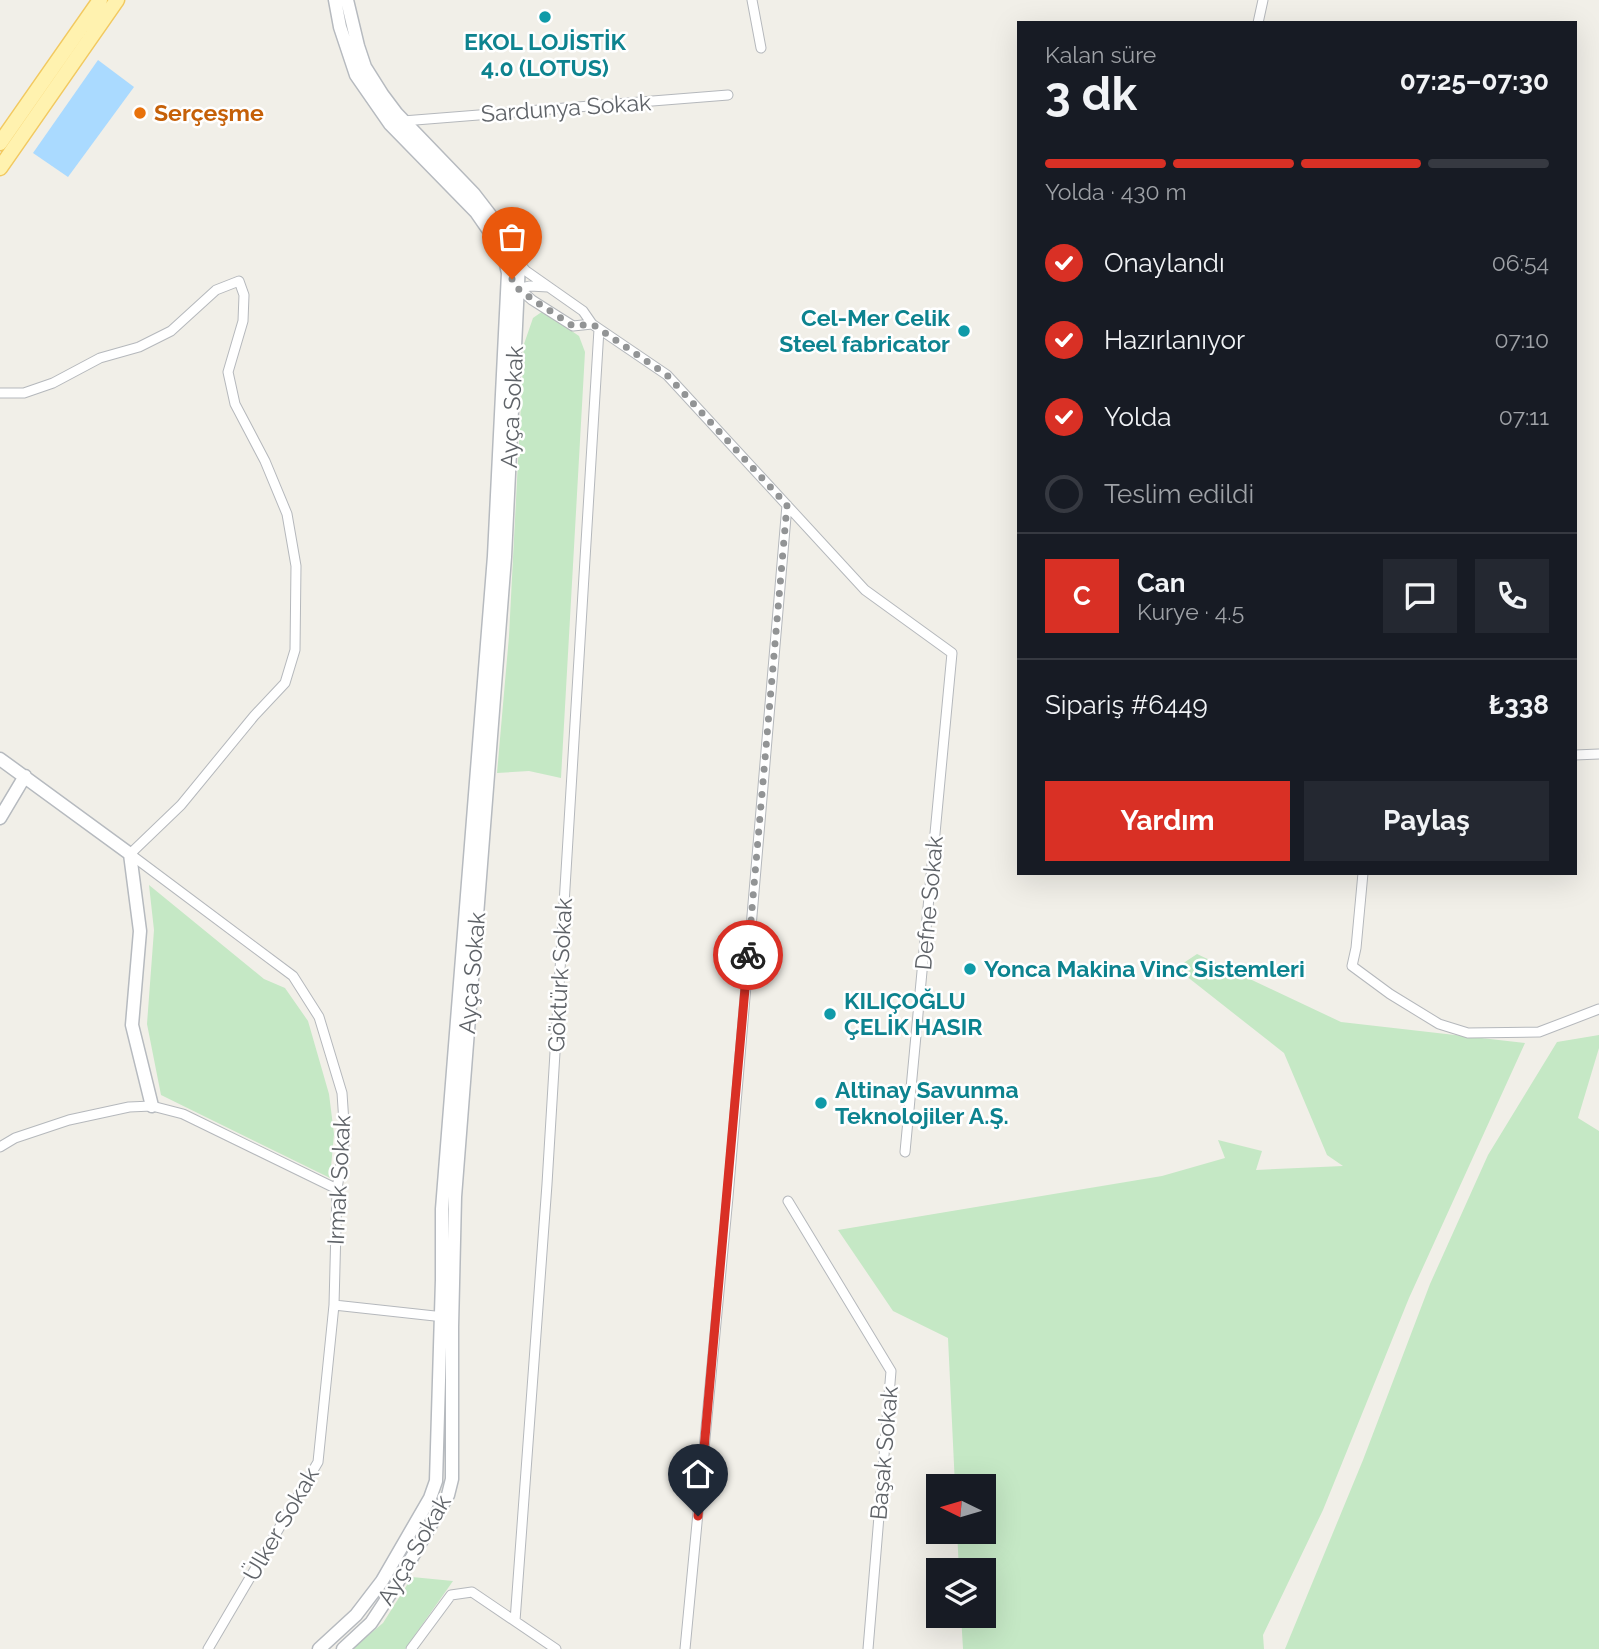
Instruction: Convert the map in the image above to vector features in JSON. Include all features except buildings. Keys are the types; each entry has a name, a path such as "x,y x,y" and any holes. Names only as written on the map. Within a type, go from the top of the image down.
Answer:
{"main road":[{"path":"0,144 100,0"},
{"path":"0,169 117,0"}],"street":[{"path":"335,0 340,27 356,75 474,194 511,242 519,263 526,271 583,311 596,327 667,375 787,505 685,1649"},
{"path":"347,0 365,67 381,102"},
{"path":"752,0 761,48"},
{"path":"1258,21 1263,0"},
{"name":"Sardunya Sokak","path":"403,121 728,95"},
{"name":"Ayça Sokak","path":"343,1649 371,1623 396,1585 448,1495 452,1479 442,1209 505,556 509,444 512,312 503,251 476,212 390,124 381,102"},
{"name":"Ayça Sokak","path":"512,312 519,263"},
{"path":"508,273 517,288 573,326 596,327"},
{"path":"0,393 24,393 34,390 100,358 139,347 171,331 216,290 239,281 244,296 243,321 228,372 235,404 265,461 287,514 296,566 295,650 285,683 254,716 181,805 130,854"},
{"path":"517,288 550,287"},
{"path":"512,312 527,303 537,303"},
{"name":"Göktürk Sokak","path":"515,1621 548,1171 596,327"},
{"name":"Defne Sokak","path":"787,505 865,590 952,653 905,1152"},
{"path":"1577,755 1599,754"},
{"path":"0,759 130,854 140,931 132,1025 152,1106"},
{"path":"0,818 25,776"},
{"name":"Ayça Sokak","path":"447,1317 477,833"},
{"name":"Irmak Sokak","path":"130,854 293,976 319,1017 342,1093 345,1138 337,1189 334,1305"},
{"path":"1363,875 1352,966 1390,994 1439,1024 1468,1033 1539,1032 1599,1009"},
{"path":"0,1147 15,1138 69,1120 129,1107 152,1106 183,1114 337,1189"},
{"name":"Başak Sokak","path":"788,1201 891,1371 868,1649"},
{"path":"319,1649 356,1615 382,1581 430,1498 436,1481 447,1317 334,1305"},
{"name":"Ülker Sokak","path":"208,1649 318,1462 334,1305"},
{"path":"411,1649 451,1595 472,1592 556,1649"}],"green space":[{"path":"543,311 579,336 585,352 561,778 529,771 497,773 509,636 524,344 533,318"},
{"path":"149,885 264,979 285,988 308,1021 329,1094 334,1134 330,1178 161,1095 147,1024 154,930"},
{"path":"1197,954 1341,1022 1525,1043 1409,1298 1323,1510 1263,1635 1264,1649 963,1649 962,1628 996,1628 996,1558 958,1558 958,1544 996,1544 996,1474 954,1474 948,1338 893,1311 838,1230 1162,1176 1225,1158 1218,1140 1262,1151 1256,1170 1343,1166 1327,1155 1284,1053 1176,968"},
{"path":"1599,1035 1599,1048 1578,1118 1599,1131 1599,1649 1285,1649 1363,1460 1430,1284 1488,1155 1557,1042"},
{"path":"412,1577 453,1581 405,1649 352,1649 383,1623"}],"water":[{"path":"98,60 134,87 68,177 33,153"}],"way so far":[{"path":"512,279 517,288 573,326 592,324 667,375 787,505 748,955"}],"place":[{"name":"EKOL LOJİSTİK 4.0 (LOTUS)","path":"545,17"},
{"name":"Serçeşme","path":"140,113"},
{"name":"Cel-Mer Celik Steel fabricator","path":"964,331"},
{"name":"Yonca Makina Vinc Sistemleri","path":"970,969"},
{"name":"KILIÇOĞLU ÇELİK HASIR","path":"830,1014"},
{"name":"Altinay Savunma Teknolojiler A.Ş.","path":"821,1103"}],"route":[{"path":"698,1516 748,955"}]}
